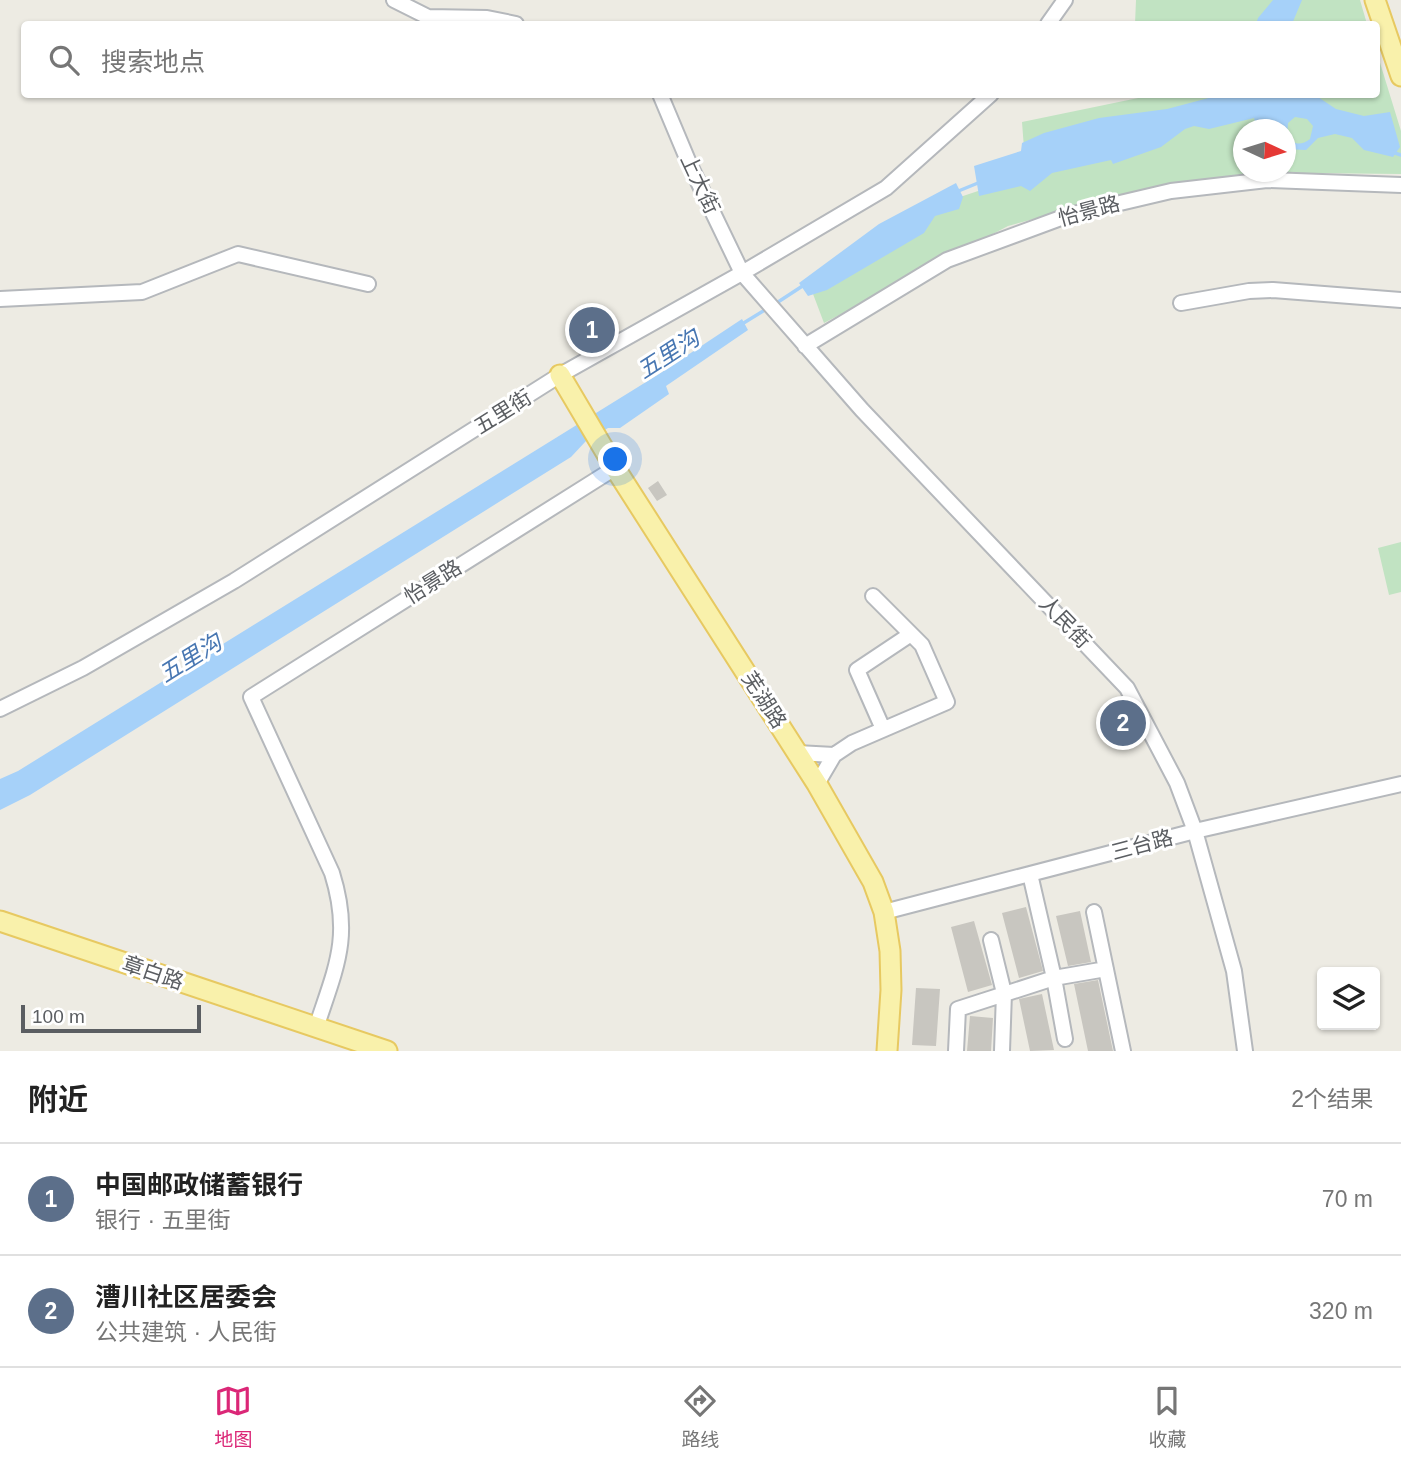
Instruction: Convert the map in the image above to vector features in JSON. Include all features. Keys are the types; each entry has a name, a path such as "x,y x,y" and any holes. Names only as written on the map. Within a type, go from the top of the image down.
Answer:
{"main road":[{"path":"1376,0 1397,48 1401,76"},
{"name":"芜湖路","path":"560,375 615,468 817,784 873,882 884,912 890,951 891,990 887,1051"},
{"name":"章白路","path":"0,921 387,1051"}],"street":[{"path":"394,0 428,17 487,18 502,21"},
{"path":"1050,21 1065,0"},
{"name":"上大街","path":"662,98 689,163 742,273"},
{"name":"五里街","path":"0,709 83,668 234,581 560,375 886,188 987,98"},
{"name":"怡景路","path":"805,345 947,260 1069,215 1171,191 1267,180 1401,185"},
{"path":"0,299 142,292 238,254 368,284"},
{"name":"人民街","path":"742,273 862,410 1128,688 1177,783 1195,831 1234,971 1245,1051"},
{"path":"1181,303 1249,291 1273,290 1401,300"},
{"name":"怡景路","path":"316,1028 340,950 343,919 341,901 332,873 251,697 615,468"},
{"path":"817,784 834,755 852,743 947,702 922,645 873,596"},
{"path":"883,729 857,670 911,634"},
{"path":"797,752 834,755"},
{"name":"三台路","path":"884,912 1195,831 1401,784"},
{"path":"1030,874 1065,1039"},
{"path":"1094,912 1123,1051"},
{"path":"991,940 1004,993 1002,1051"},
{"path":"956,1051 958,1009 1054,978 1106,969"}],"green space":[{"path":"1136,0 1360,0 1366,21 1135,21"},
{"path":"1380,63 1401,131 1401,174 1296,173 1296,119 1233,119 1233,176 1151,187 1008,226 824,323 810,286 951,200 1026,175 1022,122 1138,98 1380,98"},
{"path":"1401,542 1401,592 1389,595 1378,548"}],"water":[{"path":"1273,0 1302,0 1293,21 1257,21"},
{"path":"1209,98 1320,98 1336,109 1364,116 1390,112 1400,147 1393,157 1364,150 1352,138 1335,134 1318,138 1306,150 1296,150 1296,143 1310,139 1313,126 1307,119 1233,119 1233,123 1209,129 1194,126 1185,129 1161,147 1113,164 1111,160 1052,173 1030,191 1021,186 979,196 974,166 1021,151 1022,143 1044,133 1099,118 1167,109"},
{"path":"956,183 963,197 959,209 935,216 924,233 827,290 808,296 799,283 879,224"},
{"path":"742,319 748,330 666,386 669,394 620,428 608,428 586,441 571,457 30,795 0,810 0,779 18,771 659,374"}],"building":[{"path":"658,481 667,495 657,501 648,488"},
{"path":"1026,907 1043,971 1019,978 1002,913"},
{"path":"1080,911 1091,962 1068,966 1056,916"},
{"path":"974,921 992,985 968,992 951,927"},
{"path":"1098,980 1113,1051 1088,1051 1074,984"},
{"path":"916,988 940,989 936,1046 912,1045"},
{"path":"1042,994 1054,1050 1030,1051 1019,999"},
{"path":"970,1016 993,1018 991,1051 967,1051"}],"waterway":[{"name":"五里沟","path":"1392,152 1401,155"},
{"name":"五里沟","path":"956,192 978,183"},
{"name":"五里沟","path":"775,304 804,285"},
{"name":"五里沟","path":"742,324 768,308"}],"place":[{"name":"中国邮政储蓄银行","path":"592,330"},
{"name":"漕川社区居委会","path":"1123,723"}]}
